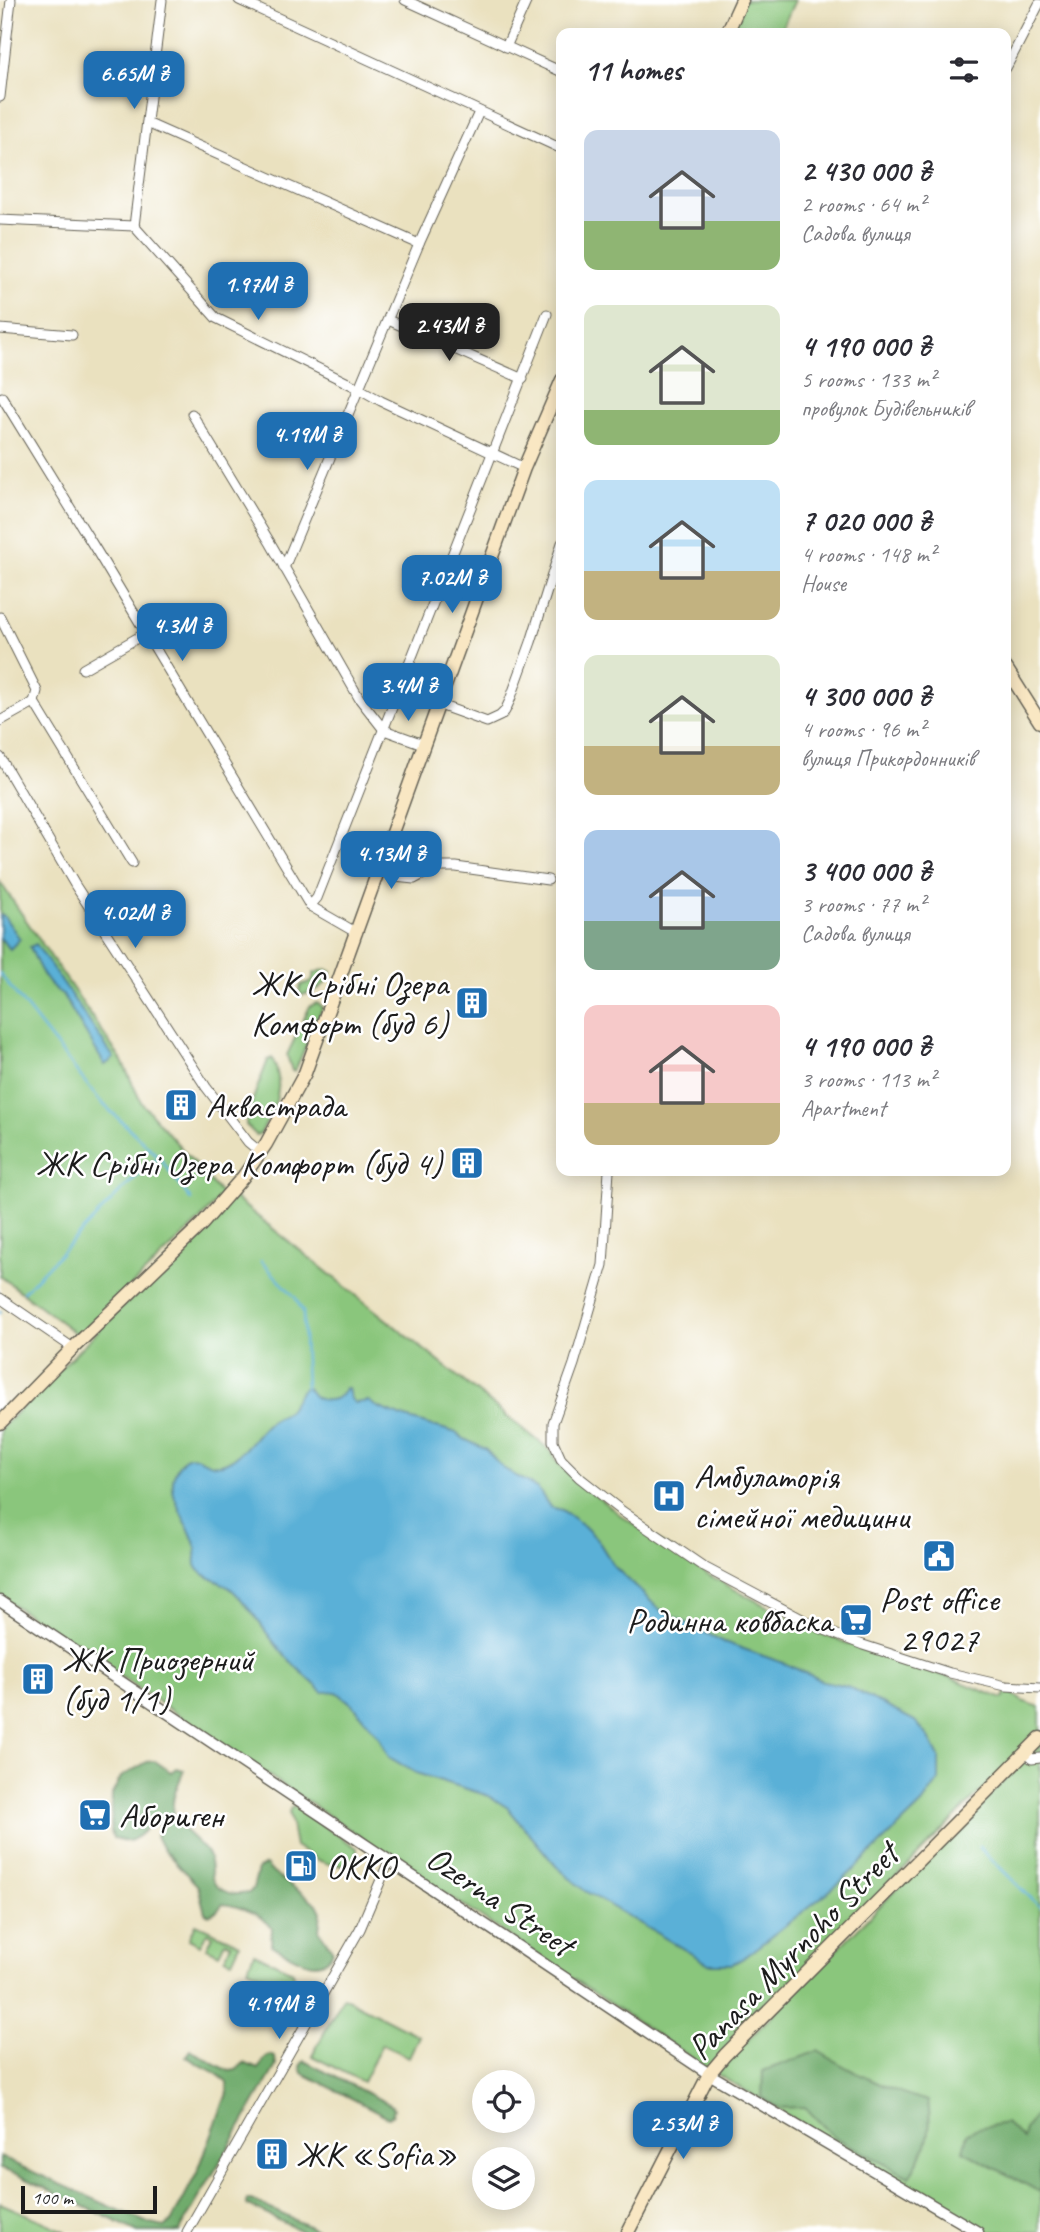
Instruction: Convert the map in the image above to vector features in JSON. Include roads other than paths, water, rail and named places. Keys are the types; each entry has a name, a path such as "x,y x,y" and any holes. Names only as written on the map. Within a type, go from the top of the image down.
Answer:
{"main road":[{"path":"729,28 742,0"},
{"path":"0,1423 73,1348 202,1224 243,1177 305,1073 524,468 556,395"},
{"path":"1011,676 1040,722"},
{"name":"Panasa Myrnoho Street","path":"628,2232 709,2074 1040,1738"}],"street":[{"path":"0,97 11,0"},
{"path":"134,226 162,0"},
{"path":"239,0 556,146"},
{"path":"405,0 556,69"},
{"path":"506,47 527,0"},
{"path":"1011,58 1039,4"},
{"path":"284,568 419,244 479,112"},
{"path":"147,123 419,244"},
{"path":"0,220 134,226 216,318 381,401 524,468"},
{"path":"310,906 317,898 547,314"},
{"path":"388,320 523,379"},
{"path":"0,329 72,335"},
{"path":"2,397 310,906 357,933"},
{"path":"192,414 359,698 384,730 422,744"},
{"path":"438,704 487,722 495,720 505,711 531,642 556,562"},
{"path":"0,617 37,691 34,702 0,721"},
{"path":"83,669 146,633"},
{"path":"34,702 132,863"},
{"path":"0,757 75,885 206,1087 248,1142 260,1152"},
{"path":"381,866 396,877 414,879 437,867 456,867 548,880"},
{"path":"610,1176 603,1265 574,1364 552,1423 553,1441 561,1459 580,1478 622,1511 704,1567 817,1628 863,1646 950,1673 1006,1686 1040,1688"},
{"path":"0,1298 73,1348"},
{"name":"Ozerna Street","path":"0,1601 709,2074 978,2232"},
{"path":"1025,1753 1032,1759 1040,1758"},
{"path":"187,2232 360,1929 389,1861"}],"water":[{"path":"3,915 20,939 10,949 0,938 0,916"},
{"path":"36,944 114,1058 105,1065 62,994 42,973 30,947"},
{"path":"306,1387 314,1396 323,1400 337,1398 348,1388 350,1398 355,1403 369,1401 402,1417 457,1433 485,1449 503,1468 538,1489 550,1507 562,1510 584,1526 597,1539 614,1566 659,1609 724,1642 786,1664 823,1681 847,1686 915,1721 928,1736 939,1757 939,1780 922,1804 841,1882 732,1964 709,1964 585,1891 556,1866 508,1808 489,1796 416,1773 389,1757 379,1737 353,1705 337,1692 323,1692 281,1651 231,1589 198,1569 193,1538 174,1493 176,1471 188,1457 193,1456 214,1464 234,1458 269,1422 288,1411 298,1394"}],"waterway":[{"path":"0,974 100,1101 159,1157 191,1200"},
{"path":"23,1292 128,1184 159,1157"},
{"path":"261,1261 295,1297 303,1312 306,1387"},
{"path":"979,1847 1040,1907"}],"place":[{"name":"ЖК Срібні Озера Комфорт (буд 6)","path":"472,1003"},
{"name":"Аквастрада","path":"181,1105"},
{"name":"ЖК Срібні Озера Комфорт (буд 4)","path":"467,1163"},
{"name":"Амбулаторія сімейної медицини","path":"669,1496"},
{"name":"Post office 29027","path":"939,1556"},
{"name":"Родинна ковбаска","path":"856,1620"},
{"name":"ЖК Приозерний (буд 1/1)","path":"38,1679"},
{"name":"Абориген","path":"95,1815"},
{"name":"OKKO","path":"301,1866"},
{"name":"ЖК «Sofia»","path":"272,2154"}]}
